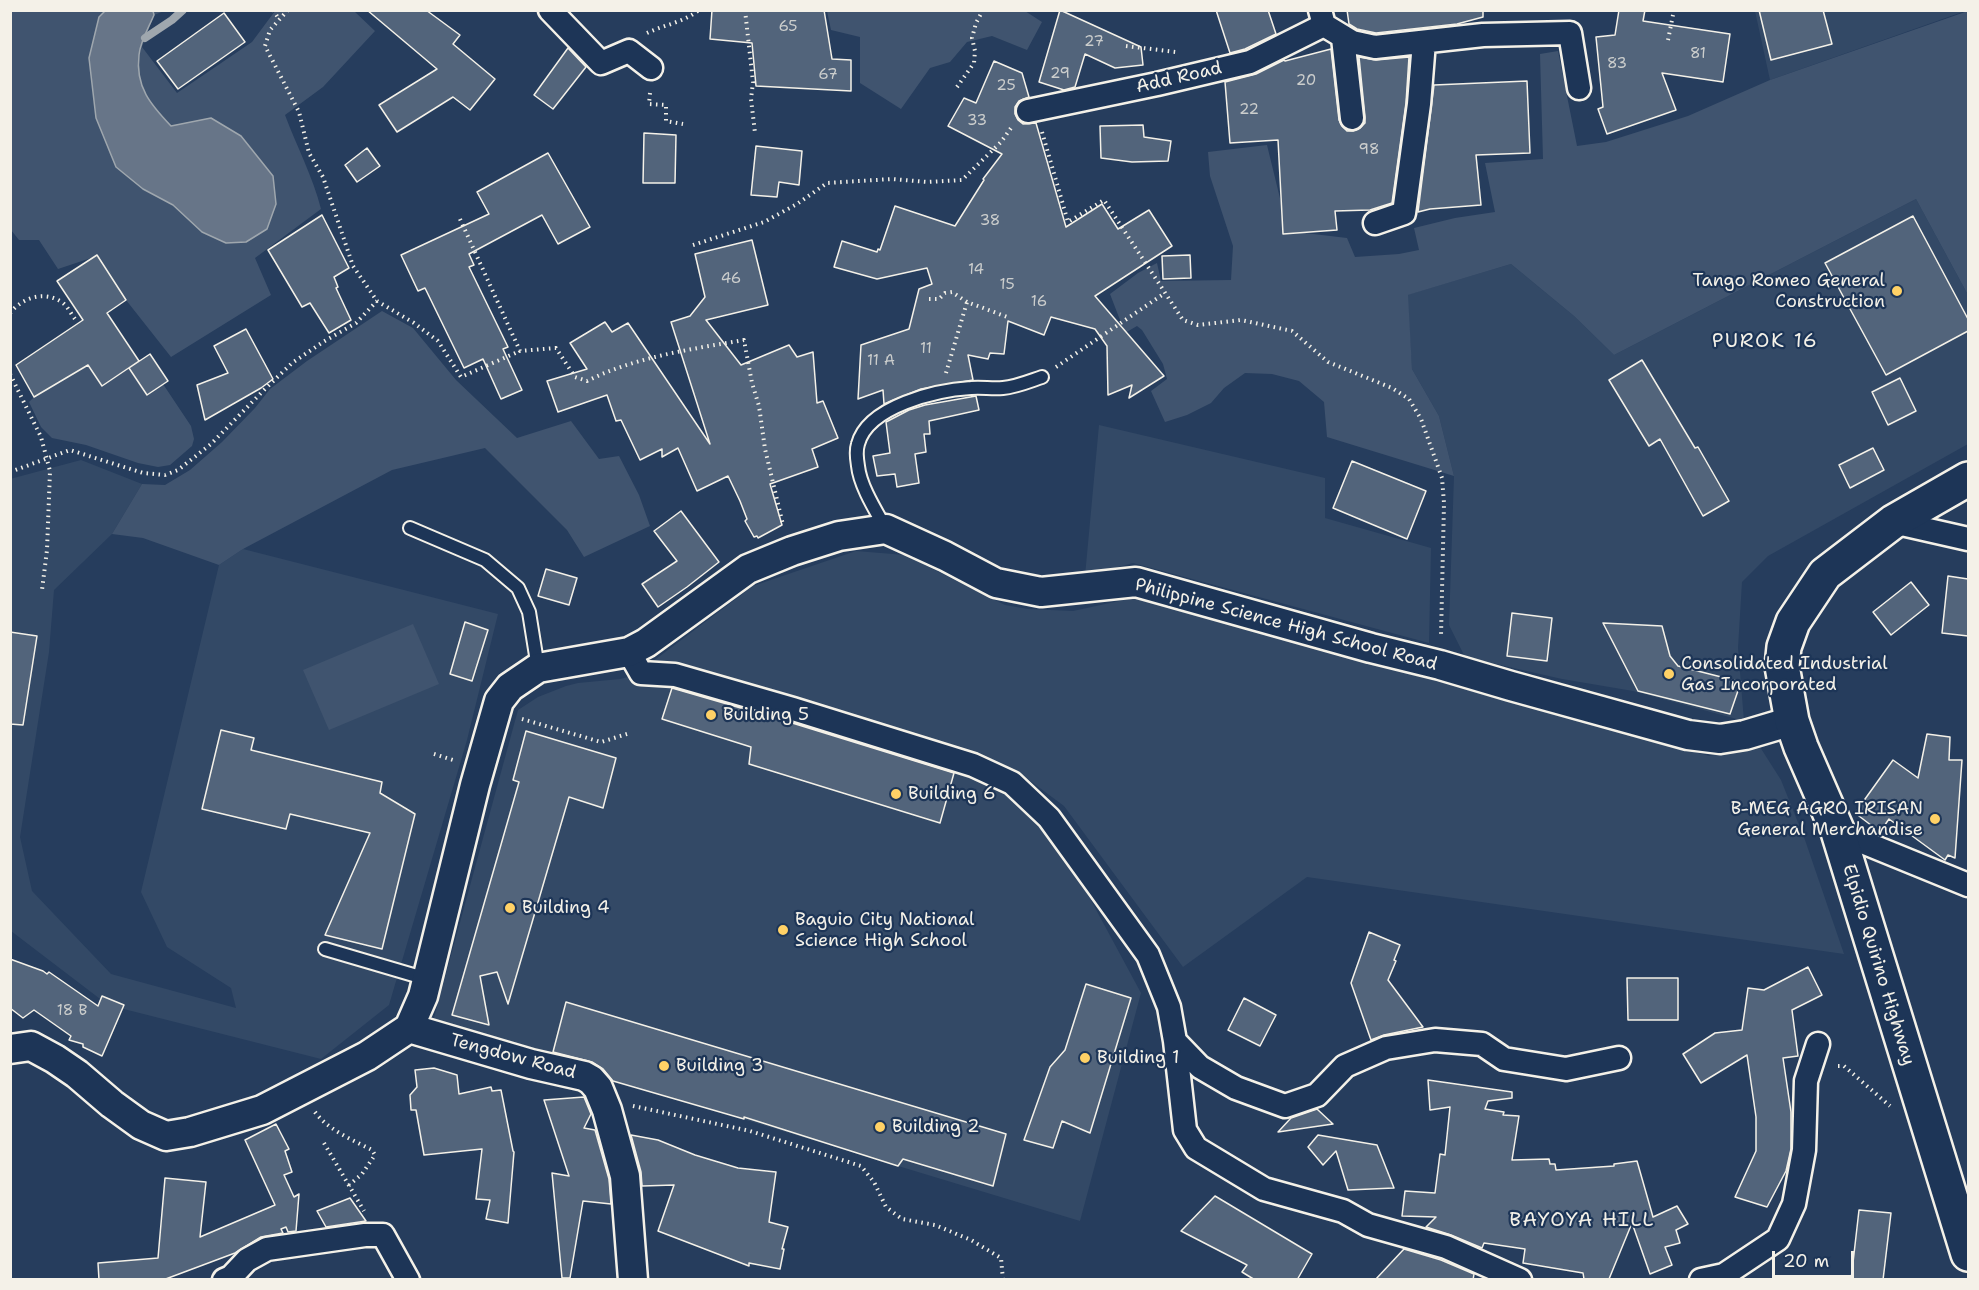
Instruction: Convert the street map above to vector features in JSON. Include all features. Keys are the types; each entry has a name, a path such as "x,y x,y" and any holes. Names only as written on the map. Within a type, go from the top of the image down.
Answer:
{"highway":[{"name":"Elpidio Quirino Highway","path":"1968,479 1893,522 1825,574 1793,622 1784,647 1782,666 1792,721 1838,832 1968,1254"}],"street":[{"path":"550,10 601,63 629,51 651,68"},
{"name":"Add Road","path":"1031,110 1250,62 1322,18 1343,38 1375,47 1484,34 1570,33 1579,88"},
{"path":"1343,38 1352,118"},
{"path":"1375,223 1404,213 1419,104 1424,42"},
{"path":"1893,522 1968,539"},
{"path":"10,1049 31,1046 55,1059 78,1074 112,1104 141,1125 166,1136 190,1132 262,1110 367,1056 409,1028 428,980 475,785 499,701 510,687 538,669 629,652 646,643 748,569 792,551 839,536 886,529"},
{"name":"Philippine Science High School Road","path":"886,529 996,583 1041,591 1136,582 1688,735 1720,739 1745,735 1792,721"},
{"path":"629,652 641,672 675,675 793,709 973,765 1012,783 1049,818 1148,955 1169,1007 1185,1130 1196,1148 1264,1189 1343,1211 1368,1225 1446,1247 1520,1280"},
{"path":"1838,832 1968,885"},
{"name":"Tengdow Road","path":"409,1028 531,1064 584,1076 591,1080 598,1088 607,1110 626,1176 633,1280"},
{"path":"1175,1041 1200,1067 1218,1078 1236,1088 1285,1106 1317,1095 1345,1065 1386,1048 1435,1040 1482,1044 1504,1059 1566,1069 1619,1058"},
{"path":"1701,1280 1724,1275 1778,1239 1794,1204 1804,1150 1806,1081 1818,1044"},
{"path":"224,1280 231,1277 247,1260 267,1249 364,1235 383,1235 408,1280"}],"lane":[{"path":"886,529 870,499 858,469 858,444 867,426 887,411 941,391 972,387 1005,388 1042,377"},
{"path":"410,528 485,560 518,588 529,612 538,669"},
{"path":"325,949 428,980"}],"path":[{"path":"273,10 279,19"},
{"path":"288,10 270,30 265,46 299,112 309,153 323,177 335,207 353,266 377,301 414,323 438,341 462,377 520,351 556,348 575,377 587,381 603,373 667,355 744,340 773,486 792,551"},
{"path":"639,39 665,25 690,18 699,10"},
{"path":"745,10 753,82 751,99 755,133"},
{"path":"957,87 974,63 975,51 972,38 983,10"},
{"path":"1668,40 1674,10"},
{"path":"1126,46 1178,52"},
{"path":"651,68 649,104 666,105 666,121 683,124"},
{"path":"693,245 764,222 797,204 827,183 892,179 927,182 962,180 1001,142 1017,120 1031,110 1068,222 1104,200 1183,320 1198,325 1240,320 1292,331 1328,362 1392,388 1409,399 1420,419 1442,478 1444,503 1440,665"},
{"path":"460,219 520,351"},
{"path":"929,299 939,299 945,293 952,292 967,302 1010,318"},
{"path":"1042,377 1165,293"},
{"path":"10,313 17,305 32,297 48,296 64,304 75,319"},
{"path":"10,472 70,450 143,473 165,475 178,470 211,444 292,363 356,323 377,301"},
{"path":"941,391 967,302"},
{"path":"10,374 41,437 50,471 48,531 42,590"},
{"path":"516,717 601,742 627,734"},
{"path":"434,754 456,760"},
{"path":"1818,1044 1826,1068 1844,1066 1893,1108"},
{"path":"627,1105 750,1131 861,1166 874,1182 886,1208 902,1219 934,1225 971,1240 1001,1258 1003,1280"},
{"path":"313,1109 319,1118 348,1138 372,1150 375,1155 362,1174 348,1186"},
{"path":"324,1143 369,1218"}],"shaded area":[{"path":"106,10 153,11 154,15 140,50 138,66 146,95 171,126 211,118 241,136 273,176 276,204 267,229 246,242 226,243 202,232 173,205 143,189 116,167 96,118 89,58 99,17"},
{"path":"1968,10 1770,80 1755,11"},
{"path":"11,11 164,11 154,15 142,47 177,93 252,42 275,11 354,11 375,31 323,87 285,115 321,209 255,258 271,295 171,357 126,300 97,256 58,269 39,240 19,240 11,230"},
{"path":"827,11 1025,11 1042,22 1027,50 992,36 967,42 950,62 930,68 901,109 860,83 860,37 831,30"},
{"path":"1968,11 1968,295 1916,199 1614,355 1574,316 1511,264 1408,295 1412,369 1439,416 1454,476 1327,437 1324,402 1299,381 1272,374 1245,373 1224,388 1211,403 1187,415 1165,422 1151,391 1167,379 1163,364 1142,330 1137,326 1125,333 1110,294 1138,273 1157,263 1161,281 1231,280 1233,246 1210,176 1208,152 1267,145 1288,231 1347,238 1355,257 1399,254 1419,250 1414,228 1455,218 1495,212 1485,163 1543,159 1540,54 1558,51 1577,146 1606,142 1688,116 1770,80"},
{"path":"1916,199 1968,295 1968,444 1768,556 1742,582 1738,648 1744,721 1633,691 1562,679 1465,657 1449,625 1454,476 1439,416 1412,369 1407,295 1511,264 1574,316 1614,355"},
{"path":"382,311 413,328 456,380 517,438 571,421 599,459 619,456 639,495 650,526 584,557 567,530 485,448 392,470 243,549 219,565 143,538 112,534 142,484 165,485 190,470 222,442 270,389 307,361"},
{"path":"83,358 102,386 129,368 163,384 191,426 194,439 192,446 170,465 158,467 138,463 86,445 52,438 41,427 29,402 70,376"},
{"path":"1099,425 1325,478 1325,518 1431,548 1429,643 1133,563 1085,576"},
{"path":"81,460 142,484 112,534 54,590 49,652 20,837 32,891 111,974 236,1008 231,988 167,947 141,892 219,565 243,549 498,614 467,740 389,1005 321,1059 108,1005 11,931 10,479"},
{"path":"856,551 905,555 1005,605 1028,609 1073,611 1133,598 1709,756 1760,747 1781,780 1805,840 1844,954 1307,877 1183,967 1064,806 1017,771 969,749 652,662 753,586"},
{"path":"413,624 439,684 329,730 303,670"},
{"name":"Baguio City National Science High School","path":"636,675 957,761 1023,804 1073,867 1141,993 1080,1221 432,1025 518,710 538,697 566,686"}],"building":[{"path":"367,10 426,10 460,35 453,44 495,79 470,110 453,97 397,132 379,105 437,69"},
{"path":"712,10 824,10 832,59 851,60 851,91 756,86 752,43 710,39"},
{"path":"1060,10 1141,47 1143,65 1115,68 1085,54 1075,87 1064,90 1039,82"},
{"path":"1216,10 1268,10 1276,34 1245,49 1230,53"},
{"path":"1347,10 1483,10 1483,17 1457,24 1376,33 1357,29 1349,24"},
{"path":"1619,10 1645,10 1643,21 1730,34 1723,82 1662,73 1676,110 1607,134 1598,109 1603,107 1596,37 1615,35"},
{"path":"1759,10 1823,10 1832,44 1771,60"},
{"path":"224,13 245,42 178,89 157,61"},
{"path":"568,48 586,67 553,109 534,95"},
{"path":"1331,49 1339,120 1347,131 1360,128 1365,123 1359,57 1376,60 1409,57 1406,103 1392,203 1370,210 1335,211 1337,230 1283,234 1278,140 1230,143 1225,82 1256,74 1284,60"},
{"path":"994,61 1022,73 1029,97 1019,101 1015,107 1015,114 1023,124 1036,123 1066,227 1102,204 1118,229 1149,210 1172,246 1095,296 1164,376 1129,398 1132,385 1108,395 1107,346 1095,329 1051,317 1044,335 1008,321 1004,354 990,353 988,359 968,355 973,380 921,389 884,404 883,390 858,399 861,345 909,329 919,289 932,284 927,268 877,279 834,267 842,241 877,252 878,249 880,250 895,206 955,226 983,179 1002,154 948,126 964,98 976,103"},
{"path":"1527,81 1530,153 1476,155 1481,205 1418,212 1434,85"},
{"path":"1143,125 1144,137 1171,141 1168,161 1132,162 1101,158 1100,126"},
{"path":"644,133 676,135 675,183 643,183"},
{"path":"756,146 802,151 799,185 779,182 777,197 751,195"},
{"path":"367,148 380,166 357,182 345,165"},
{"path":"548,153 590,227 558,244 542,215 469,254 474,265 469,267 508,347 503,349 522,390 501,399 483,359 464,368 425,288 418,291 401,255 489,214 477,192"},
{"path":"322,215 349,268 334,277 338,287 336,288 351,320 329,333 310,303 302,307 268,250"},
{"name":"Tango Romeo General Construction","path":"1913,216 1968,319 1968,331 1886,375 1825,263"},
{"path":"752,240 768,305 706,320 741,365 789,345 797,357 813,352 817,403 823,401 838,438 812,449 818,467 770,484 782,525 758,538 754,537 745,521 747,519 728,476 697,491 678,448 662,457 662,449 640,460 621,420 616,421 607,395 558,412 547,381 587,369 570,343 605,322 612,332 628,323 710,444 671,322 690,316 705,297 695,254"},
{"path":"97,255 126,300 107,313 139,361 102,386 88,365 34,397 16,365 83,320 57,281"},
{"path":"1190,255 1191,278 1163,279 1162,256"},
{"path":"246,329 273,379 205,420 197,385 228,373 214,346"},
{"path":"150,354 168,381 147,395 129,368"},
{"path":"1642,360 1695,448 1698,447 1729,501 1703,516 1660,439 1649,446 1609,380"},
{"path":"1900,378 1916,411 1888,425 1872,392"},
{"path":"976,396 979,410 929,421 930,434 924,434 926,452 915,454 919,483 897,487 895,474 877,476 873,456 890,453 886,422 909,410 925,405"},
{"path":"1873,448 1884,470 1850,488 1839,465"},
{"path":"1352,461 1426,491 1407,539 1333,508"},
{"path":"681,511 719,562 658,607 642,584 677,561 654,531"},
{"path":"546,569 577,578 569,605 538,596"},
{"path":"1948,576 1968,579 1968,636 1942,633"},
{"path":"1911,582 1929,605 1891,635 1873,612"},
{"path":"1512,613 1552,618 1547,661 1507,656"},
{"path":"465,622 488,630 472,681 450,674"},
{"name":"Consolidated Industrial Gas Incorporated","path":"1603,623 1662,626 1670,656 1678,666 1741,682 1730,714 1638,691"},
{"path":"10,632 37,636 23,725 10,724"},
{"name":"Building 6","path":"672,688 954,773 940,823 749,764 751,747 662,719"},
{"path":"221,730 254,738 251,750 382,782 380,793 415,814 382,949 325,935 370,833 290,814 286,829 202,809"},
{"name":"Building 4","path":"526,731 616,758 603,808 569,797 508,1004 497,972 480,976 489,1025 452,1015 519,782 513,780"},
{"path":"1927,734 1950,737 1949,760 1962,760 1955,858 1948,855 1945,860 1889,819 1880,832 1855,813 1893,760 1918,778"},
{"path":"1369,932 1400,945 1388,980 1423,1027 1371,1040 1351,983"},
{"path":"10,959 47,974 49,972 98,1006 102,996 124,1005 102,1056 83,1047 83,1044 69,1040 71,1036 34,1010 23,1018 10,1008"},
{"path":"1808,967 1822,995 1792,1010 1798,1056 1783,1058 1791,1112 1791,1149 1786,1171 1767,1207 1735,1197 1756,1151 1756,1117 1747,1055 1701,1083 1683,1054 1715,1033 1742,1030 1748,988 1764,990"},
{"path":"1627,978 1678,978 1678,1020 1628,1020"},
{"name":"Building 1","path":"1086,984 1131,998 1090,1133 1062,1121 1053,1148 1024,1140 1050,1067 1065,1050"},
{"path":"1244,998 1276,1015 1260,1046 1228,1030"},
{"path":"566,1002 1006,1134 993,1186 903,1159 898,1166 744,1117 744,1119 613,1081 603,1069 592,1062 553,1052"},
{"path":"434,1068 457,1075 459,1094 491,1087 492,1091 501,1090 514,1152 508,1223 486,1219 490,1200 476,1199 482,1149 424,1155 416,1110 411,1110 410,1095 417,1087 415,1070"},
{"path":"1428,1080 1512,1092 1512,1098 1488,1101 1485,1109 1504,1112 1503,1115 1519,1116 1512,1160 1549,1159 1550,1164 1555,1164 1556,1170 1614,1166 1614,1164 1637,1161 1653,1217 1677,1206 1688,1224 1676,1230 1680,1243 1665,1247 1672,1265 1650,1274 1632,1223 1609,1279 1584,1279 1583,1273 1523,1263 1525,1249 1484,1243 1482,1248 1426,1227 1436,1217 1402,1216 1405,1191 1435,1193 1440,1154 1445,1155 1450,1107 1430,1110"},
{"path":"584,1097 591,1114 584,1128 595,1130 609,1179 611,1204 583,1201 570,1278 562,1278 552,1173 569,1176 544,1100"},
{"path":"1317,1109 1333,1124 1278,1132 1291,1118"},
{"path":"276,1124 289,1149 285,1151 292,1172 284,1175 294,1197 299,1194 296,1231 288,1232 286,1227 281,1229 283,1233 261,1237 235,1253 163,1280 99,1280 98,1263 158,1258 165,1178 206,1182 200,1237 275,1205 245,1140"},
{"path":"631,1135 658,1140 695,1155 738,1168 776,1172 769,1222 788,1227 780,1269 749,1263 749,1266 658,1231 674,1185 642,1186 641,1172"},
{"path":"1318,1135 1377,1145 1394,1188 1348,1190 1336,1151 1323,1165 1308,1147"},
{"path":"1215,1196 1312,1254 1297,1280 1255,1280 1242,1272 1247,1265 1181,1231"},
{"path":"350,1198 366,1221 326,1227 317,1211"},
{"path":"1859,1210 1891,1213 1883,1280 1851,1280"},
{"path":"1404,1249 1441,1260 1474,1274 1473,1280 1375,1280"}],"waterway":[{"path":"145,38 183,10"}],"place":[{"name":"Tango Romeo General Construction","path":"1897,291"},
{"name":"Consolidated Industrial Gas Incorporated","path":"1669,674"},
{"name":"Building 5","path":"711,715"},
{"name":"Building 6","path":"896,794"},
{"name":"B-MEG AGRO IRISAN General Merchandise","path":"1935,819"},
{"name":"Building 4","path":"510,908"},
{"name":"Baguio City National Science High School","path":"783,930"},
{"name":"Building 1","path":"1085,1058"},
{"name":"Building 3","path":"664,1066"},
{"name":"Building 2","path":"880,1127"}],"district":[{"name":"PUROK 16","path":"1765,342"},
{"name":"BAYOYA HILL","path":"1582,1221"}]}
